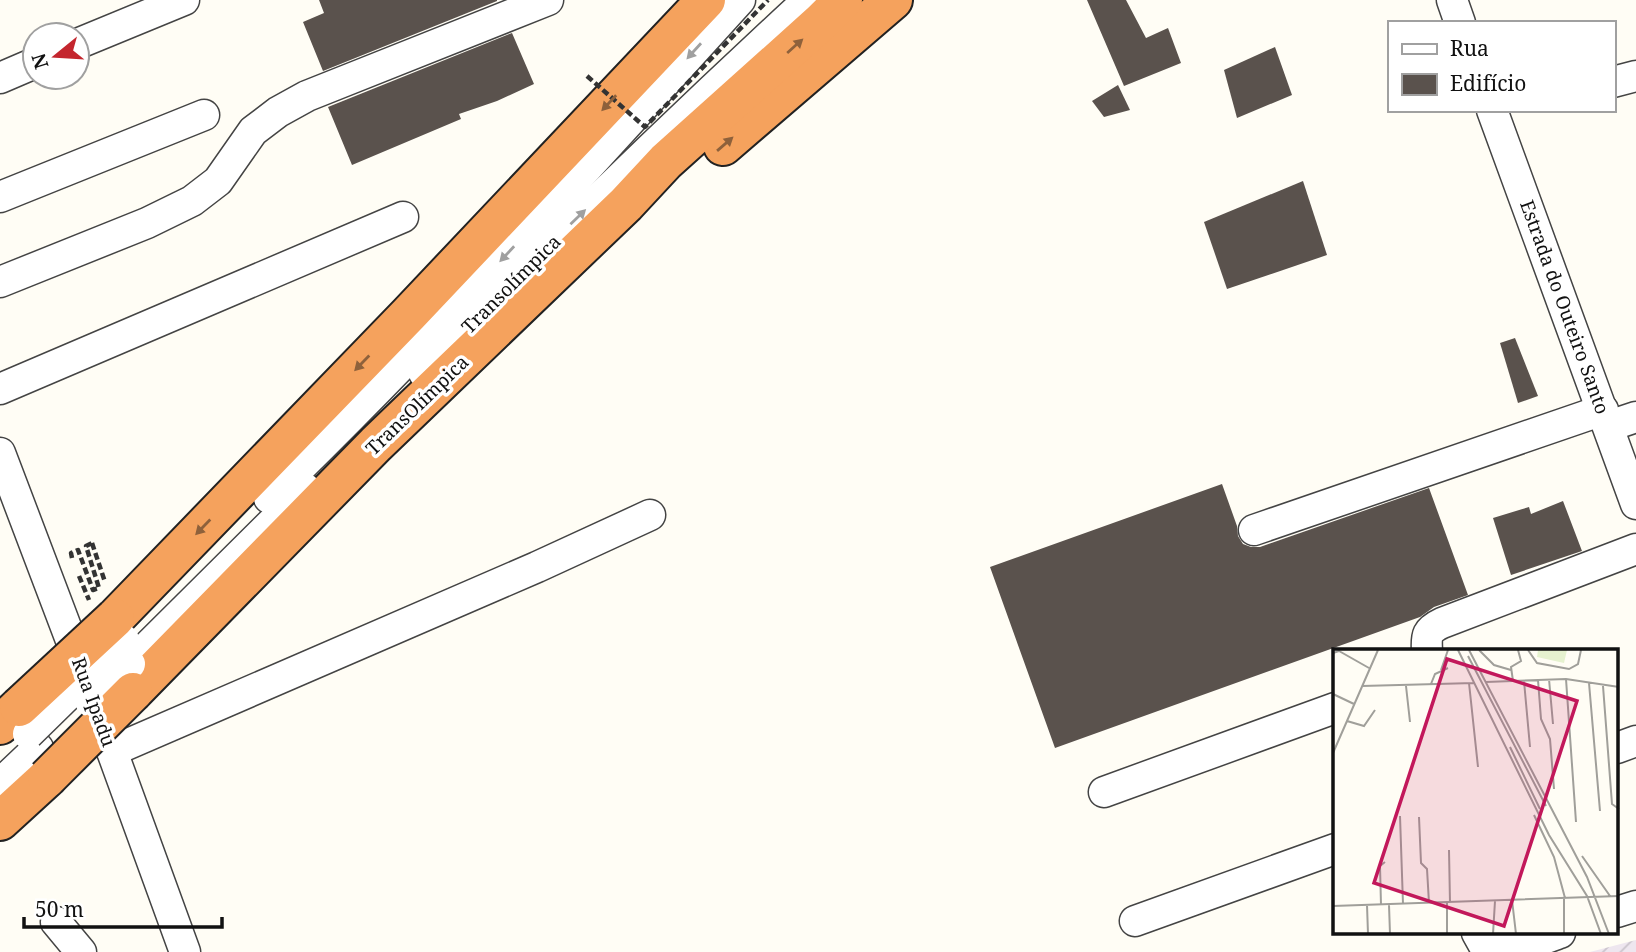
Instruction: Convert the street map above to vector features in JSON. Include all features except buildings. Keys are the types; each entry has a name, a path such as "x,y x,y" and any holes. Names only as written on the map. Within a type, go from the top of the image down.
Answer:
{"highway":[{"name":"TransOlímpica","path":"0,821 26,738 112,630 706,0"},
{"name":"TransOlímpica","path":"26,738 112,630 376,444 626,204 666,161 843,0"},
{"path":"626,204 672,184 696,167 796,85 893,0"}],"street":[{"path":"91,38 184,0"},
{"path":"0,282 147,223 192,201 218,181 253,131 278,112 307,96 548,0"},
{"name":"Transolímpica","path":"112,630 319,450 576,181 740,0"},
{"name":"Transolímpica","path":"112,630 405,393 564,230 808,0"},
{"path":"0,78 21,69"},
{"path":"1615,81 1636,76"},
{"name":"Estrada do Outeiro Santo","path":"1497,112 1616,418 1636,503"},
{"path":"0,197 204,114"},
{"path":"0,389 403,217"},
{"path":"1254,530 1616,418"},
{"name":"Rua Ipadu","path":"2,466 112,751 185,952"},
{"path":"112,751 650,516"},
{"path":"1427,649 1426,637 1429,629 1636,549"},
{"path":"1104,792 1333,709"},
{"name":"TransOlímpica","path":"0,760 26,738"},
{"name":"TransOlímpica","path":"0,784 26,738"},
{"path":"1618,748 1636,741"},
{"path":"1135,921 1333,850"},
{"path":"1618,912 1636,906"},
{"path":"56,922 81,952"},
{"path":"1478,934 1486,949 1495,952 1557,934"}],"path":[{"path":"587,76 645,127 768,0"},
{"path":"92,543 112,630 71,553 78,551 93,590 99,588 86,546 92,543"},
{"path":"82,594 112,630"}],"shaded area":[{"path":"1636,940 1636,952 1590,952"}]}
